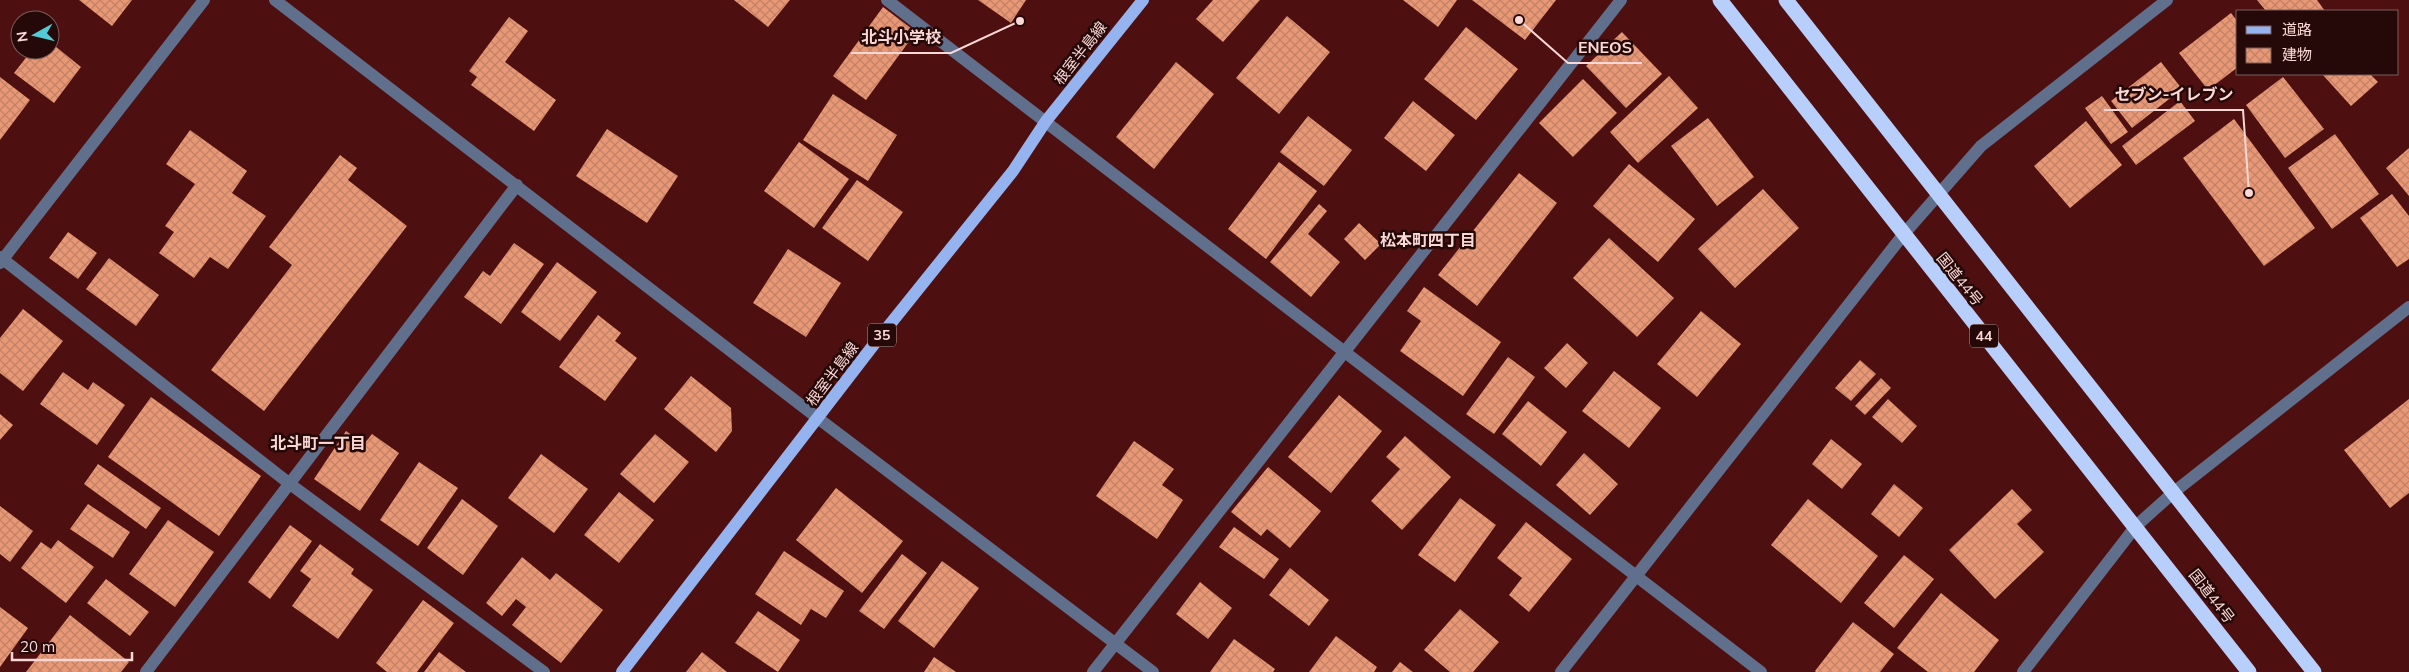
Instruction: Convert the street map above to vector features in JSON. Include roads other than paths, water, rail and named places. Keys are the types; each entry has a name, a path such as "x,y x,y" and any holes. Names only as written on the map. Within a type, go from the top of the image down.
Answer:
{"highway":[{"name":"国道44号","path":"1720,0 1903,235 2136,526 2249,672"},
{"path":"1786,0 1941,194 2314,672"}],"main road":[{"name":"根室半島線","path":"622,672 876,343 1013,171 1046,121 1143,0"}],"street":[{"path":"204,0 1,260 290,484 544,672"},
{"path":"275,0 819,419 1153,672"},
{"path":"888,0 1761,672"},
{"path":"1093,672 1621,0"},
{"path":"1562,672 1635,576 1903,235 1941,194 1981,146 2167,0"},
{"path":"146,672 517,185"},
{"path":"2023,672 2136,526 2174,492 2409,307"}],"place":[{"name":"ENEOS","path":"1519,20"},
{"name":"北斗小学校","path":"1020,21"},
{"name":"セブン-イレブン","path":"2249,193"}],"district":[{"name":"松本町四丁目","path":"1428,240"},
{"name":"北斗町一丁目","path":"318,443"}]}
